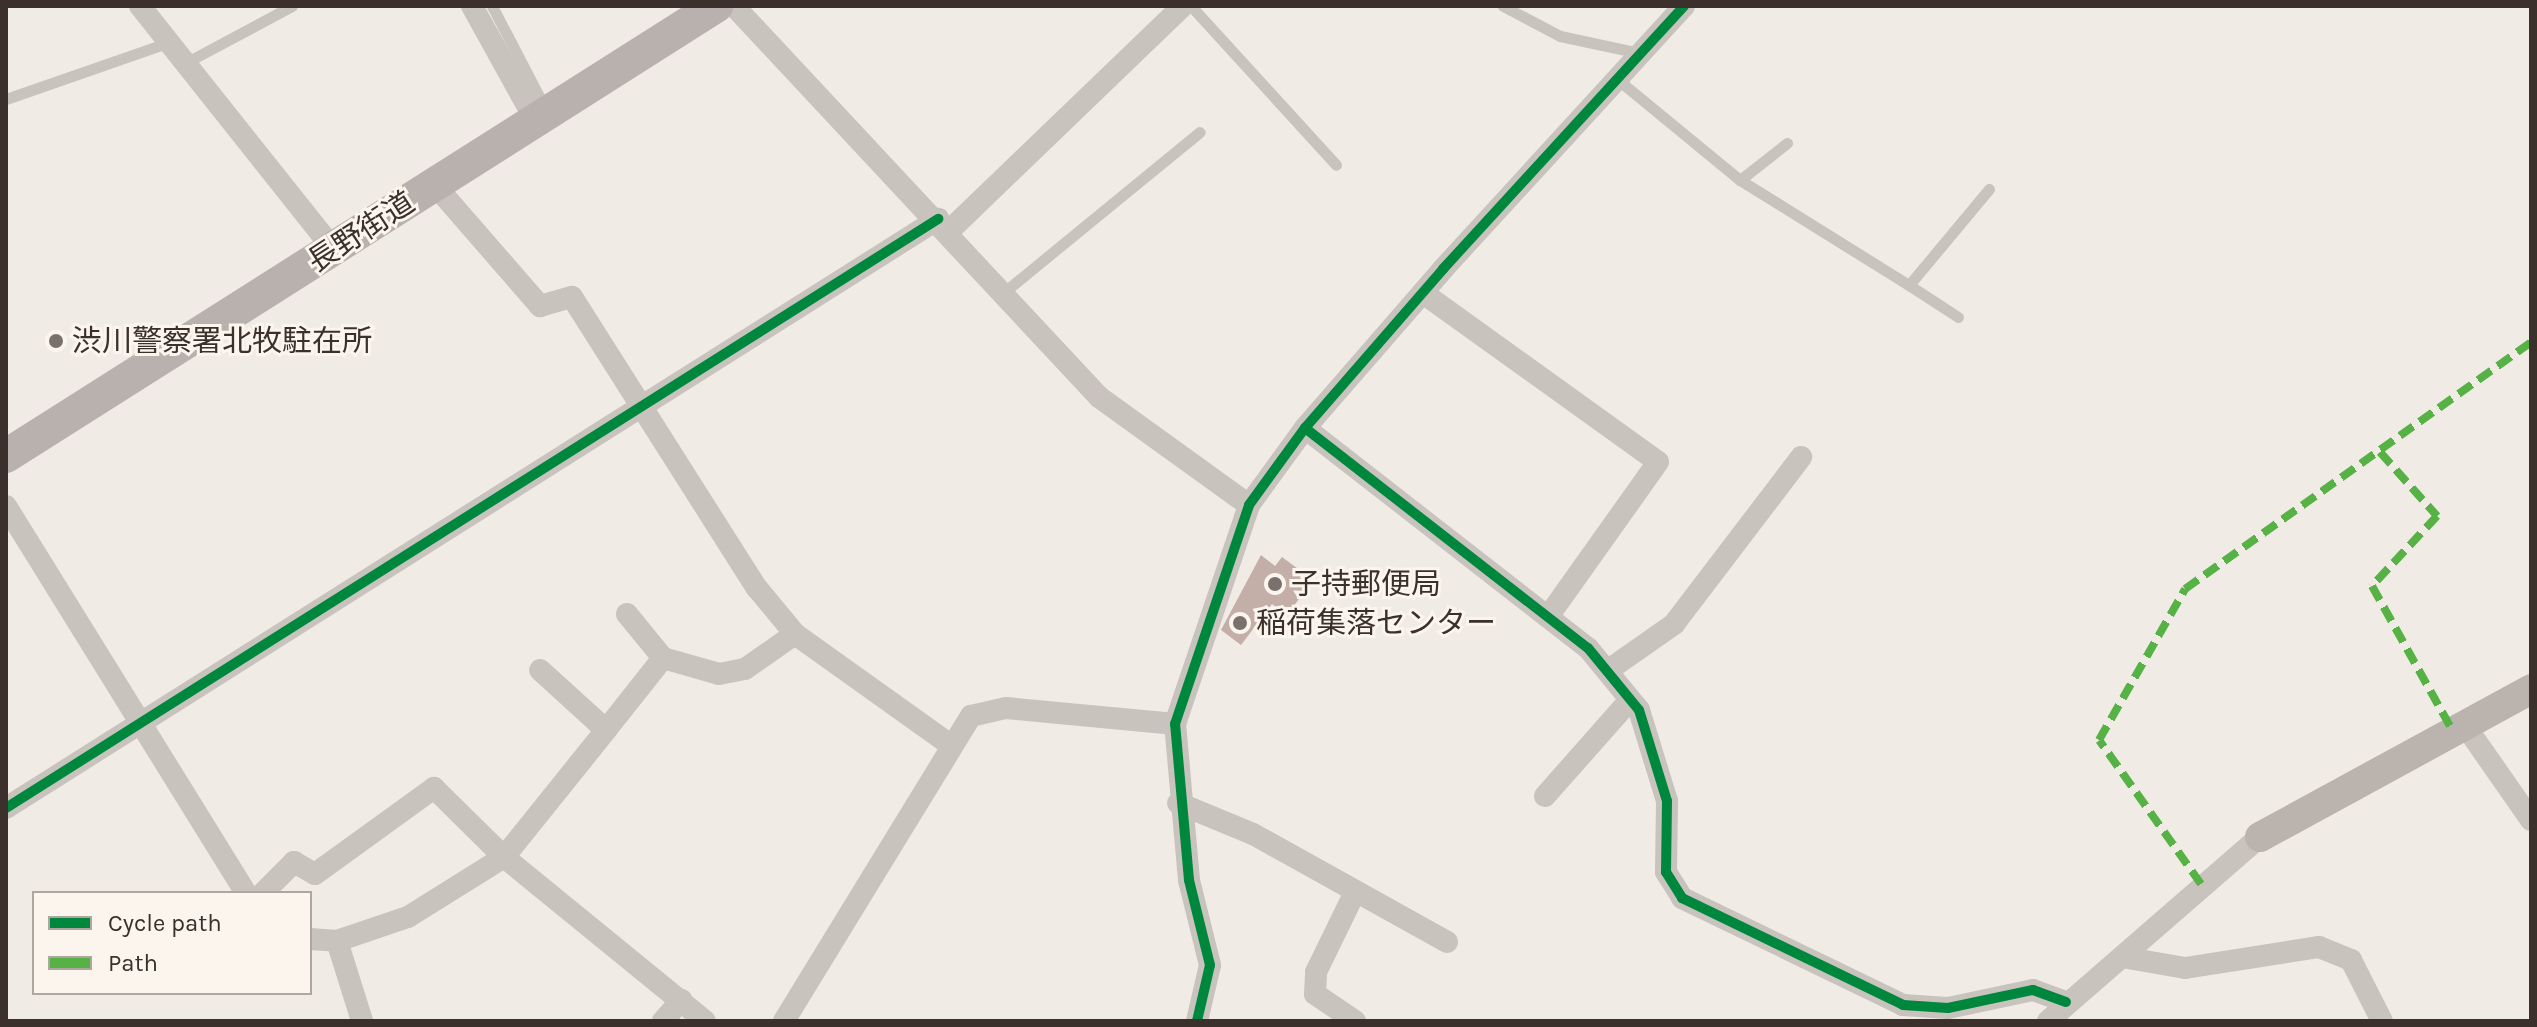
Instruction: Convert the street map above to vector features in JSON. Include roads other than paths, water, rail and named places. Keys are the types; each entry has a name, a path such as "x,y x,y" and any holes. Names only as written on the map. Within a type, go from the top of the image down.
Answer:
{"main road":[{"name":"長野街道","path":"6,456 540,114 716,6"}],"street":[{"path":"140,6 333,249"},
{"path":"472,6 511,58 540,114"},
{"path":"734,6 943,225 1099,397 1249,505"},
{"path":"6,808 640,409 943,225 1183,6"},
{"path":"1197,1021 1210,965 1178,803 1175,724 1249,505 1305,428 1423,293 1684,6"},
{"path":"434,184 540,306 572,297 640,409 795,634 948,743"},
{"path":"1423,293 1658,462 1548,617"},
{"path":"1305,428 1548,617 1607,671 1630,700 1655,748 1667,801 1666,872 1682,898 1903,1005 1948,1008 2033,990 2066,1002"},
{"path":"1607,671 1674,624 1801,457"},
{"path":"6,506 245,891"},
{"path":"627,614 663,658 719,674 745,669 795,634"},
{"path":"312,939 337,941 408,917 504,857 663,658"},
{"path":"540,670 606,730"},
{"path":"2048,1021 2066,1002 2260,837 2531,689"},
{"path":"1545,796 1630,700"},
{"path":"784,1021 948,743 971,716 1006,708 1175,724"},
{"path":"2464,724 2531,820"},
{"path":"265,891 294,862 315,874 434,788 504,857 705,1021"},
{"path":"1178,803 1447,942"},
{"path":"1355,892 1316,972 1315,994 1355,1021"},
{"path":"337,941 362,1021"},
{"path":"2122,957 2185,968 2319,947 2351,960 2382,1021"},
{"path":"663,1021 681,1000"}],"lane":[{"path":"187,62 292,6"},
{"path":"492,6 511,58"},
{"path":"1191,6 1336,165"},
{"path":"1503,6 1560,36 1641,53"},
{"path":"6,99 167,43"},
{"path":"1617,79 1740,180 1958,317"},
{"path":"1003,293 1200,132"},
{"path":"1740,180 1787,143"},
{"path":"1909,285 1989,189"}],"place":[{"name":"渋川警察署北牧駐在所","path":"56,341"},
{"name":"子持郵便局","path":"1275,584"},
{"name":"稲荷集落センター","path":"1240,623"}]}
